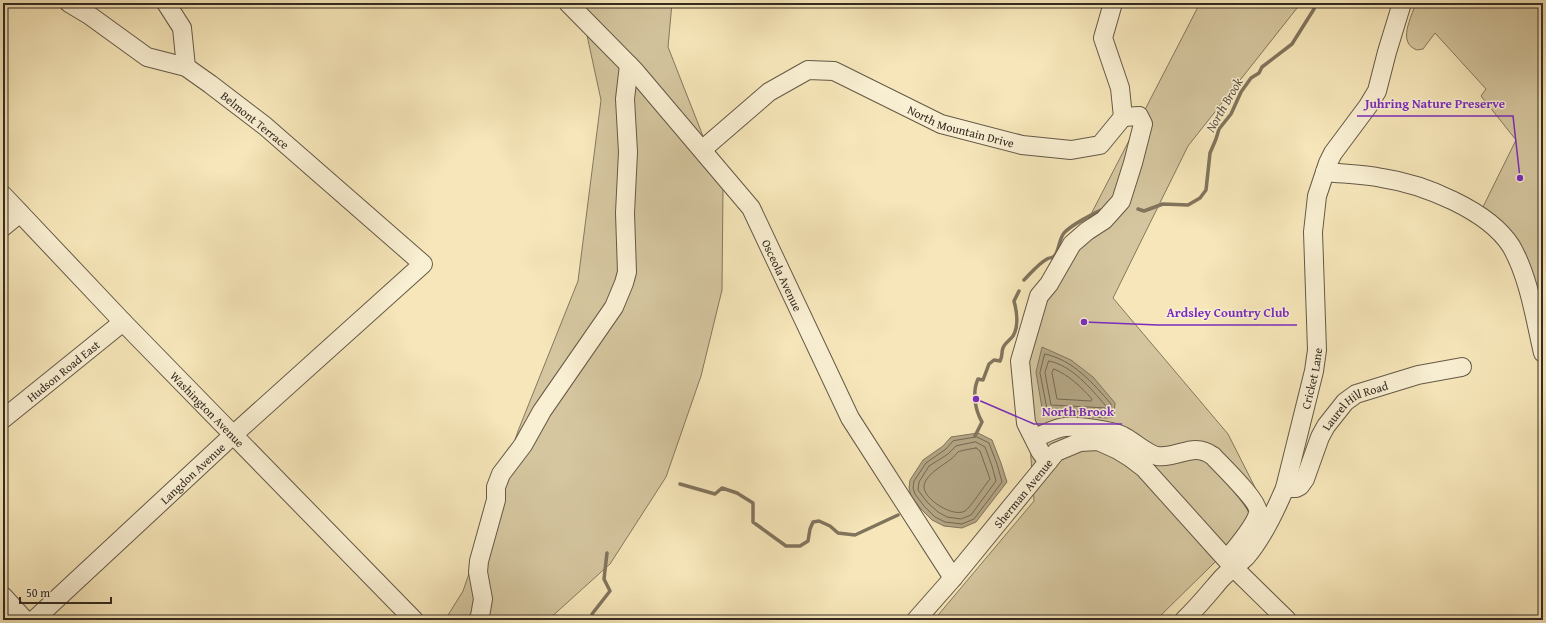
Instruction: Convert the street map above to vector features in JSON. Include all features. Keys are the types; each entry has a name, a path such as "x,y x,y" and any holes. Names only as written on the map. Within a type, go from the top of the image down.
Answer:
{"street":[{"name":"Belmont Terrace","path":"69,3 89,15 147,57 186,66 265,126 423,264"},
{"path":"166,3 182,28 186,66"},
{"name":"Osceola Avenue","path":"568,3 630,65 752,208 850,418 954,578"},
{"path":"1048,462 1026,423 1020,361 1039,296 1049,284 1072,244 1087,231 1104,220 1121,201 1143,124 1139,116 1123,117 1120,88 1103,38 1113,3"},
{"name":"Cricket Lane","path":"1231,563 1247,556 1260,536 1286,488 1314,371 1317,350 1313,232 1317,196 1333,153 1368,106 1377,91 1402,3"},
{"path":"478,620 483,599 478,572 479,561 496,500 496,487 501,474 523,445 542,411 614,306 624,283 627,272 625,213 628,152 625,99 630,65"},
{"name":"North Mountain Drive","path":"703,149 768,92 808,70 834,71 941,124 1022,145 1071,150 1100,146 1123,117"},
{"path":"1325,172 1381,177 1398,181 1434,192 1474,211 1485,220 1510,245 1521,268 1533,309 1543,353"},
{"name":"Washington Avenue","path":"3,195 123,322 414,620"},
{"path":"3,227 20,214"},
{"name":"Langdon Avenue","path":"34,620 234,435 423,264"},
{"name":"Hudson Road East","path":"3,419 123,322"},
{"name":"Laurel Hill Road","path":"1286,488 1296,488 1300,486 1305,479 1320,437 1326,426 1345,402 1356,394 1418,375 1462,368"},
{"path":"1034,438 1064,427 1088,428 1122,435 1156,456 1164,456 1197,449 1206,451 1213,456 1252,498 1258,506 1258,513 1231,563 1222,578 1203,602 1184,620"},
{"name":"Sherman Avenue","path":"916,620 954,578 1056,452 1080,442 1098,441 1118,450 1144,468 1231,563 1287,620"},
{"path":"3,596 25,620"}],"shaded area":[{"path":"580,3 672,3 668,47 723,187 722,290 701,376 666,477 610,564 548,620 445,620 463,591 518,431 578,281 601,100"},
{"path":"1200,3 1301,3 1188,146 1113,298 1228,434 1267,511 1156,620 934,620 1034,501 1023,346"},
{"path":"1416,3 1543,3 1543,351 1521,268 1479,215 1516,140 1481,96 1486,89 1435,33 1423,49 1417,50 1411,47 1408,42 1407,30"}],"water":[{"path":"1042,347 1071,360 1093,377 1115,403 1114,417 1106,418 1043,414 1036,372"},
{"path":"978,433 992,440 1007,482 976,522 962,528 944,526 932,520 911,496 909,488 910,480 923,460 943,446 951,437"}],"waterway":[{"name":"North Brook","path":"1138,209 1144,211 1163,204 1188,205 1200,198 1206,190 1210,153 1219,129 1231,114 1241,92 1251,78 1259,73 1262,67 1292,44 1314,9 1316,3"},
{"name":"North Brook","path":"1024,280 1041,263 1054,256 1062,235 1067,230 1092,214 1101,210 1104,211"},
{"name":"North Brook","path":"975,436 982,422 975,401 976,384 978,379 983,380 989,364 994,360 1000,361 1004,346 1015,332 1017,319 1014,301 1019,291"},
{"name":"North Brook","path":"680,484 715,494 722,488 737,493 753,503 753,522 786,546 800,546 808,541 813,522 819,521 830,526 838,533 855,535 898,515"},
{"name":"North Brook","path":"592,614 610,591 604,579 607,553"}],"place":[{"name":"Juhring Nature Preserve","path":"1520,178"},
{"name":"Ardsley Country Club","path":"1084,322"},
{"name":"North Brook","path":"976,399"}]}
